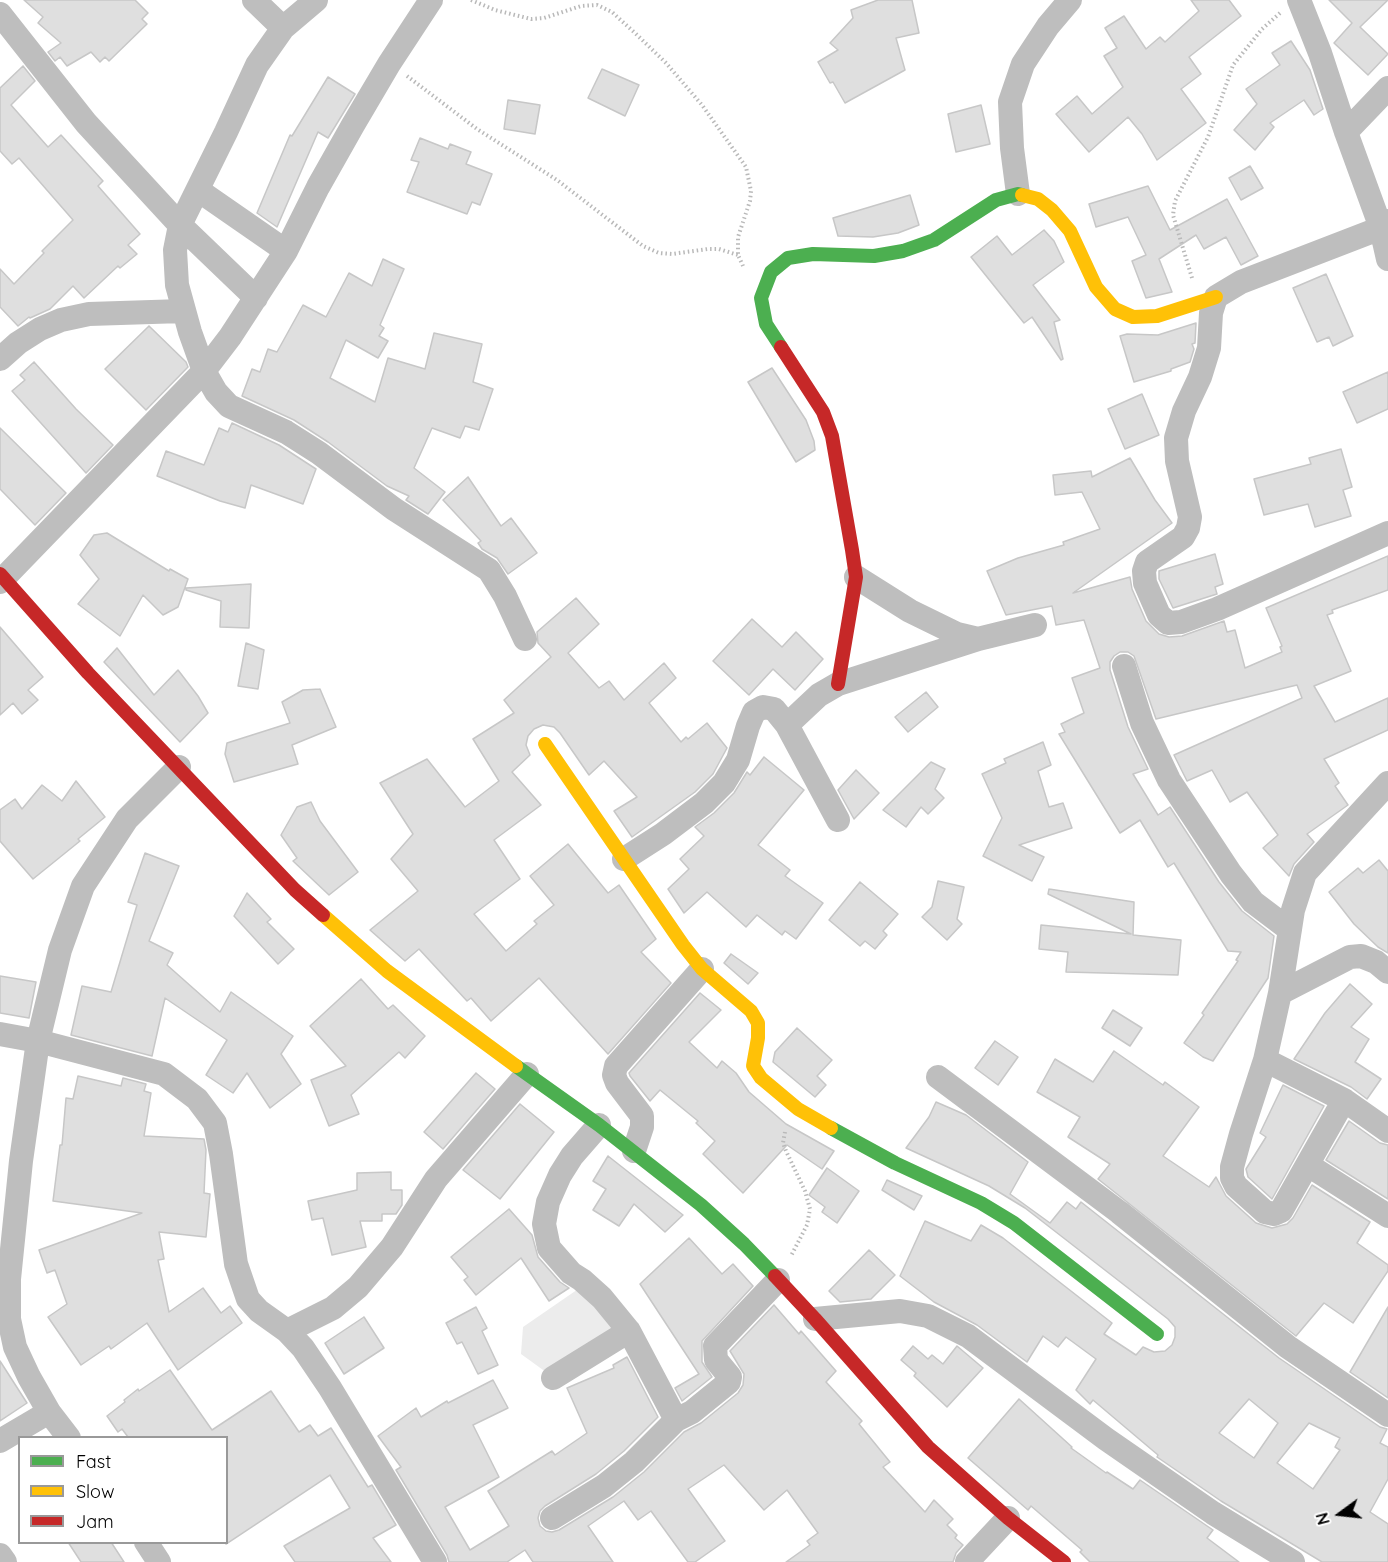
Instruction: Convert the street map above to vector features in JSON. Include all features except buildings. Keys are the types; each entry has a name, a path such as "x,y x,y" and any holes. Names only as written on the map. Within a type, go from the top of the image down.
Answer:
{"street":[{"path":"254,0 283,28"},
{"path":"316,0 283,28 257,65 180,225 175,250 177,285 183,311 204,371 216,392 229,406 303,442 394,509 489,570 505,596 525,639"},
{"path":"431,0 388,64 318,187 286,251 204,371 1,578 269,864 334,926 412,990 634,1151 701,1205 744,1244 815,1319 928,1447 1008,1518 1064,1562"},
{"path":"1018,194 1012,148 1010,102 1023,64 1048,26 1070,0"},
{"path":"1292,4 1320,53 1346,132 1384,225 1388,260"},
{"path":"0,14 86,123 180,225 256,298"},
{"path":"1346,132 1388,88"},
{"path":"198,190 286,251"},
{"path":"838,684 856,577 832,436 823,412 766,324 761,298 771,272 788,258 813,254 874,256 903,251 934,240 996,200 1018,194 1038,199 1052,210 1070,231 1096,287 1115,309 1133,317 1157,316 1209,299 1241,282 1384,225"},
{"path":"1209,299 1211,313 1209,348 1176,438 1177,461 1190,517 1188,528 1183,537 1147,562 1144,571 1148,590 1159,615 1168,623 1181,622 1217,609 1388,533"},
{"path":"0,359 18,343 40,329 62,320 88,314 183,311"},
{"path":"856,577 918,615 957,634 978,639"},
{"path":"787,725 819,695 838,684 978,639 1035,625"},
{"path":"1124,666 1142,723 1168,780 1231,874 1253,902 1290,930"},
{"path":"624,859 663,834 724,783 738,760 754,712 763,707 774,709 787,725 837,820"},
{"path":"545,744 666,921 702,969 751,1011 758,1023 753,1066 756,1072 798,1109 895,1163 981,1203 1014,1223 1157,1334"},
{"path":"68,1436 50,1412 15,1347 4,1278 38,1041 60,950 83,886 127,819 179,767"},
{"path":"1344,1100 1281,1211 1274,1214 1265,1212 1236,1186 1232,1178 1232,1167 1265,1059 1280,993 1293,910 1305,873 1388,783"},
{"path":"1280,993 1350,957 1361,956 1376,962 1388,972"},
{"path":"634,1151 642,1127 642,1116 616,1083 614,1075 616,1066 702,969"},
{"path":"0,1034 38,1041 164,1074 197,1099 215,1123 222,1154 236,1264 248,1299 259,1311 287,1331 303,1348 330,1388 435,1562"},
{"path":"1265,1059 1344,1100 1388,1131"},
{"path":"287,1331 333,1308 358,1287 392,1247 436,1179 527,1074"},
{"path":"938,1077 1119,1212 1288,1347 1388,1414"},
{"path":"599,1125 572,1156 560,1175 548,1202 544,1224 549,1248 571,1273 602,1298 629,1331 676,1420"},
{"path":"1308,1165 1388,1216"},
{"path":"552,1518 604,1486 634,1462 676,1420 692,1412 729,1382 730,1377 716,1360 715,1346 778,1280"},
{"path":"815,1319 900,1311 928,1316 968,1336 1213,1513 1293,1562"},
{"path":"553,1378 629,1331"},
{"path":"0,1441 50,1412"},
{"path":"967,1562 1008,1518"},
{"path":"147,1544 159,1562"},
{"path":"0,1555 5,1562"}],"path":[{"path":"471,0 495,10 531,19 544,18 581,6 597,5 612,12 666,63 702,105 746,167 752,191 738,237 738,255 761,298"},
{"path":"1209,299 1185,261 1173,215 1175,201 1208,137 1233,65 1262,29 1292,4"},
{"path":"388,64 477,129 557,180 643,246 659,253 672,254 718,249 738,255"},
{"path":"778,1280 807,1225 810,1209 805,1191 783,1143 783,1134 798,1109"}],"shaded area":[{"path":"584,1285 635,1334 550,1375 521,1354 523,1327"}],"traffic: fast":[{"path":"781,347 766,324 761,298 771,272 788,258 813,254 874,256 903,251 934,240 996,200 1022,195"},
{"path":"516,1066 599,1125 701,1205 775,1276"},
{"path":"831,1128 895,1163 981,1203 1014,1223 1157,1334"}],"traffic: slow":[{"path":"1022,195 1038,199 1052,210 1070,231 1096,287 1115,309 1133,317 1157,316 1216,297"},
{"path":"545,744 683,945 702,969 751,1011 758,1023 753,1066 761,1078 798,1109 831,1128"},
{"path":"323,915 387,971 516,1066"}],"traffic: jam":[{"path":"781,347 823,412 832,436 852,550 856,577 838,684"},
{"path":"0,574 88,673 295,890 323,915"},
{"path":"775,1276 928,1447 1008,1518 1064,1562"}]}
